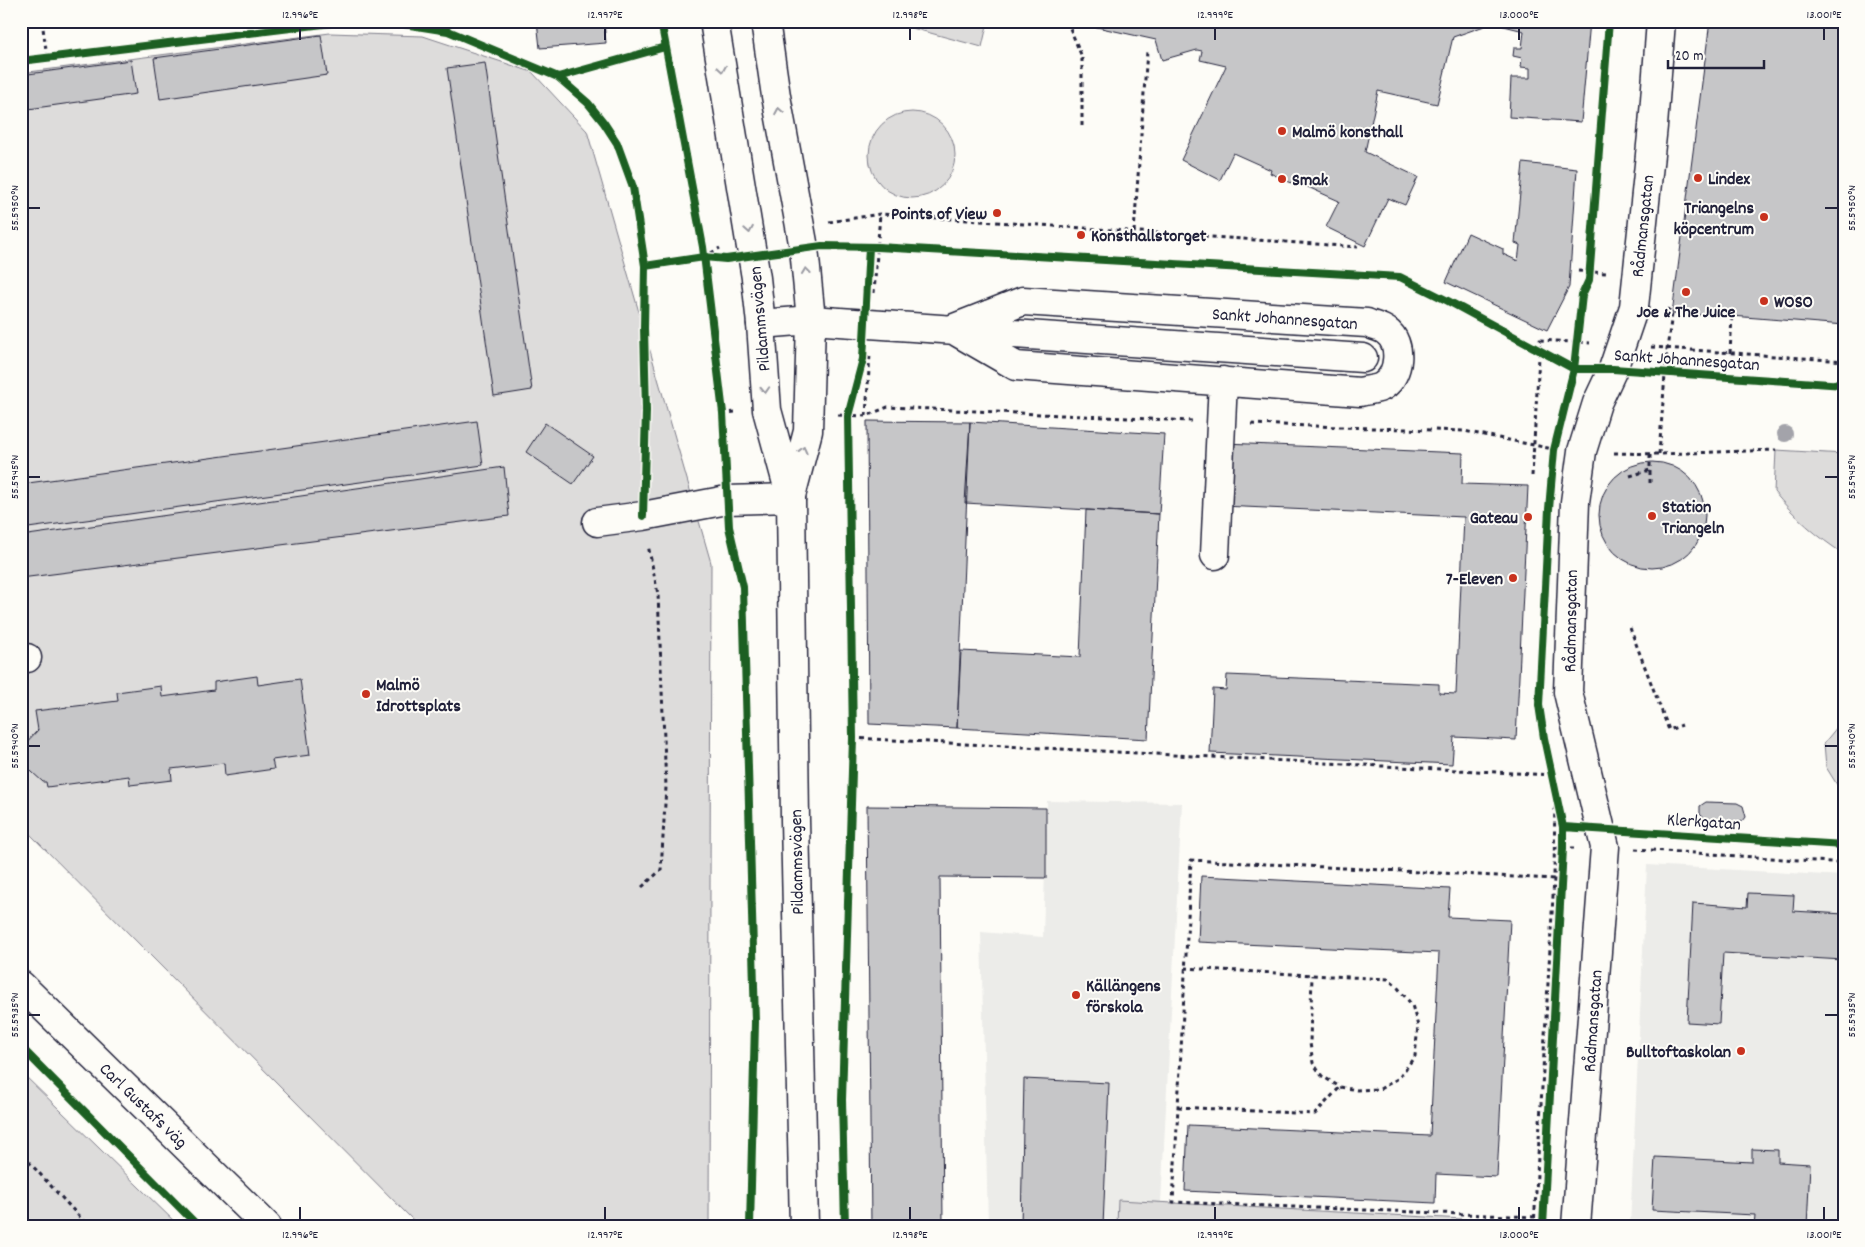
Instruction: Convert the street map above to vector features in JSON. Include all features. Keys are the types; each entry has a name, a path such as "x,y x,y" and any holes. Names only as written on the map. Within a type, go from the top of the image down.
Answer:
{"street":[{"name":"Pildammsvägen","path":"714,21 753,255 762,324 767,410 791,498 795,820 804,1226"},
{"name":"Pildammsvägen","path":"765,21 776,96 804,248 811,320 808,431 791,498"},
{"name":"Rådmansgatan","path":"1576,1226 1605,847 1568,692 1574,502 1582,451 1597,403 1613,369 1634,306 1653,126 1661,21"},
{"name":"Sankt Johannesgatan","path":"762,324 811,320 952,329 1023,301 1367,323 1386,331 1397,346 1398,360 1393,373 1383,386 1360,392 1016,366 952,329"},
{"path":"952,329 1363,358"},
{"path":"1215,555 1224,381"},
{"path":"597,522 643,516 727,500 791,498"},
{"name":"Carl Gustafs väg","path":"21,985 267,1226"}],"path":[{"path":"42,21 47,57"},
{"path":"1067,21 1082,57 1082,126"},
{"path":"1134,232 1147,51"},
{"path":"38,58 57,56"},
{"path":"827,223 880,214 1358,247"},
{"path":"704,257 725,246"},
{"path":"703,247 705,266"},
{"path":"862,361 869,247 887,247"},
{"path":"694,258 726,259 753,255"},
{"path":"1589,276 1590,262"},
{"path":"1578,271 1589,276 1614,274"},
{"path":"1659,454 1665,373 1672,314"},
{"path":"1730,353 1732,316"},
{"path":"1576,352 1578,333"},
{"path":"1534,348 1548,355"},
{"path":"722,403 723,422"},
{"path":"848,426 850,407"},
{"path":"1556,441 1554,450 1659,454 1776,450"},
{"path":"1650,454 1650,482"},
{"path":"1630,476 1650,470"},
{"path":"642,887 661,870 666,787 658,594 643,516"},
{"path":"1630,628 1669,730 1682,725"},
{"path":"853,728 853,747"},
{"path":"853,738 1552,775"},
{"path":"1550,1096 1560,846 1555,787"},
{"path":"1560,846 1605,847 1844,863"},
{"path":"1534,1226 1554,879 1560,846"},
{"path":"1535,1217 1173,1202 1185,968 1192,860 1554,879"},
{"path":"1185,968 1388,979 1412,1005 1418,1026 1416,1056 1399,1078 1380,1089 1357,1090 1340,1087 1322,1076 1313,1063 1310,1043 1312,975"},
{"path":"1178,1107 1316,1114 1340,1087"},
{"path":"21,1159 28,1161 88,1226"}],"shaded area":[{"path":"886,21 988,21 982,47"},
{"name":"Malmö Idrottsplats","path":"330,33 423,36 532,72 587,131 711,563 709,1226 419,1226 21,825 21,73"},
{"path":"912,112 929,115 943,124 952,138 955,155 952,172 943,186 929,195 912,198 895,195 881,186 872,172 869,155 872,138 881,124 895,115"},
{"path":"1776,450 1844,454 1844,554 1806,526 1774,492"},
{"path":"1838,726 1844,726 1844,796 1826,767 1824,743"},
{"name":"Källängens förskola","path":"1047,801 1182,803 1161,1203 1118,1200 1117,1226 988,1226 981,932 1043,937"},
{"name":"Bulltoftaskolan","path":"1647,865 1844,876 1844,1226 1630,1226"},
{"path":"21,1072 179,1226 21,1226"},
{"path":"1118,1200 1518,1222 1518,1226 1117,1226"}],"building":[{"path":"537,21 604,21 606,43 540,48"},
{"name":"Malmö konsthall","path":"1083,21 1491,21 1490,24 1453,37 1437,104 1378,91 1365,152 1418,177 1405,205 1388,198 1365,246 1326,227 1339,201 1299,183 1298,186 1270,173 1271,170 1233,153 1220,180 1181,160 1226,66 1200,60 1202,51 1197,50 1162,60 1156,40 1083,24"},
{"path":"1493,21 1590,21 1581,122 1509,117 1511,78 1530,78 1530,68 1521,67 1522,58 1513,56 1514,48 1522,48 1524,31 1492,23"},
{"name":"Triangelns köpcentrum","path":"1710,21 1844,21 1844,325 1732,316 1672,314"},
{"path":"321,35 327,75 160,99 154,58"},
{"path":"131,60 136,94 21,110 21,75"},
{"path":"485,63 532,390 494,396 447,68"},
{"path":"1523,163 1577,169 1569,287 1547,330 1446,282 1468,233 1503,249 1503,254 1518,261 1520,245 1515,243"},
{"path":"477,421 483,465 21,529 21,484"},
{"path":"867,421 970,422 957,728 869,724"},
{"path":"970,422 1164,434 1159,514 965,503"},
{"path":"545,423 593,456 573,484 526,452"},
{"path":"1225,443 1463,453 1462,484 1528,486 1516,740 1454,737 1452,764 1210,753 1213,689 1226,690 1227,675 1439,684 1439,693 1456,694 1464,517 1222,506"},
{"name":"Station Triangeln","path":"1652,462 1672,466 1689,478 1701,495 1705,515 1701,535 1689,552 1672,564 1652,568 1632,564 1615,552 1603,535 1599,515 1603,495 1615,478 1632,466"},
{"path":"504,467 509,516 21,578 21,536"},
{"path":"1086,510 1159,514 1148,739 957,728 961,651 1080,657"},
{"path":"257,676 258,685 300,679 310,755 272,760 274,769 225,776 224,763 171,769 172,780 130,785 129,776 47,787 46,782 43,782 21,762 21,748 38,730 35,711 118,701 117,692 161,686 162,697 214,690 214,682"},
{"path":"1706,802 1737,803 1743,806 1746,817 1743,821 1737,823 1706,820 1700,814 1700,806"},
{"path":"867,806 1046,808 1046,878 940,877 943,1226 871,1226"},
{"path":"1201,876 1450,889 1448,917 1510,920 1497,1177 1436,1174 1435,1203 1185,1191 1188,1125 1430,1136 1439,953 1198,942"},
{"path":"1748,893 1794,895 1793,911 1844,914 1843,960 1723,953 1719,1024 1687,1022 1693,903 1747,907"},
{"path":"1024,1079 1109,1083 1103,1226 1021,1226"},
{"path":"1752,1149 1778,1150 1778,1162 1810,1164 1807,1226 1754,1226 1755,1215 1652,1210 1655,1157 1752,1162"}],"cycle path":[{"path":"661,21 703,247 723,413 729,527 743,587 755,1022 750,1226"},
{"path":"1543,1226 1563,848 1563,827 1539,705 1549,509 1554,450 1574,369 1582,295 1589,280 1609,21"},
{"path":"21,61 340,22 391,22 448,31 558,77 588,103 604,123 617,143 633,187 645,266 646,411 643,516"},
{"path":"558,77 665,47"},
{"path":"645,266 704,257 726,259 822,246 878,247 1400,277 1574,369 1613,369 1844,385"},
{"path":"845,1226 842,1100 853,738 848,416 863,359 869,247"},
{"name":"Klerkgatan","path":"1563,827 1844,845"},
{"path":"21,1047 198,1226"}],"place":[{"name":"Malmö konsthall","path":"1282,131"},
{"name":"Lindex","path":"1698,178"},
{"name":"Smak","path":"1282,179"},
{"name":"Points of View","path":"997,213"},
{"name":"Triangelns köpcentrum","path":"1764,217"},
{"name":"Konsthallstorget","path":"1081,235"},
{"name":"Joe & The Juice","path":"1686,292"},
{"name":"WOSO","path":"1764,301"},
{"name":"Station Triangeln","path":"1652,516"},
{"name":"Gateau","path":"1528,517"},
{"name":"7-Eleven","path":"1513,578"},
{"name":"Malmö Idrottsplats","path":"366,694"},
{"name":"Källängens förskola","path":"1076,995"},
{"name":"Bulltoftaskolan","path":"1741,1051"}]}
